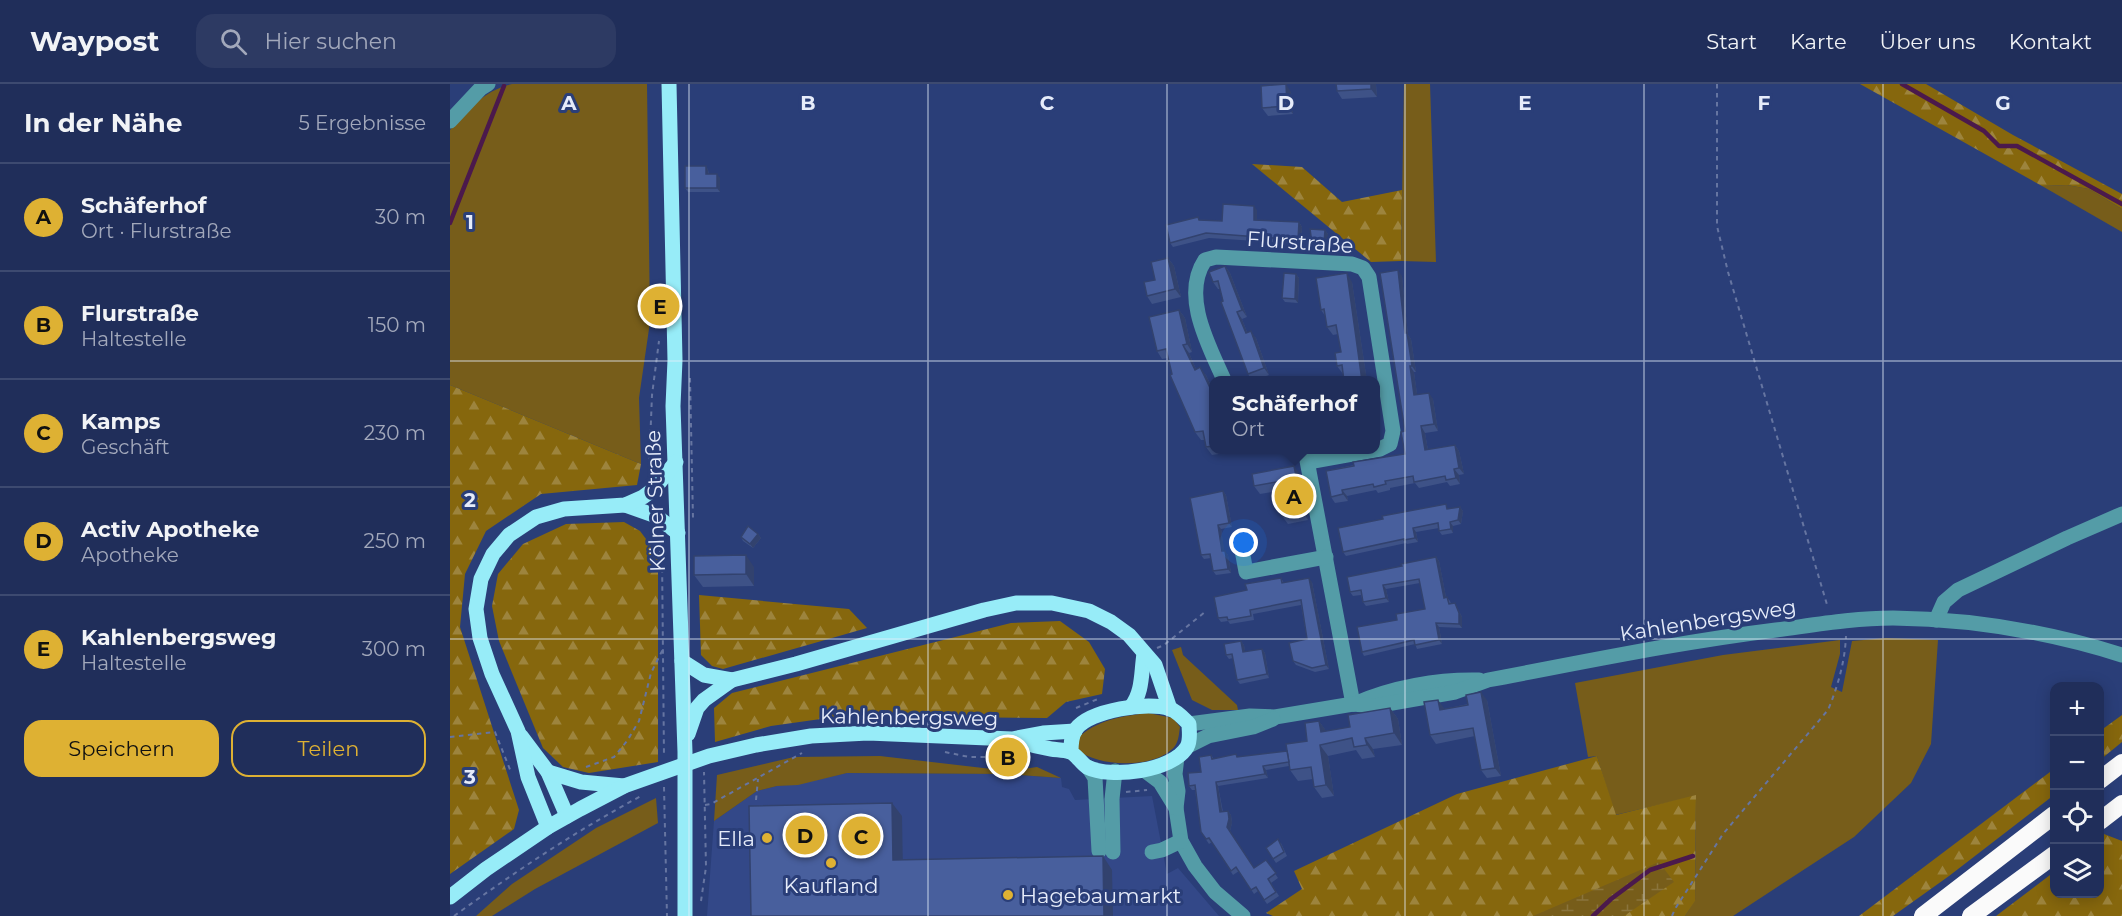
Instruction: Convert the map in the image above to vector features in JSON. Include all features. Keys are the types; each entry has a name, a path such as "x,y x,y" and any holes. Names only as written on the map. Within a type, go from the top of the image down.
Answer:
{"highway":[{"path":"2104,777 2122,763"},
{"path":"2104,818 2122,804"},
{"path":"1923,916 2050,819"},
{"path":"1971,916 2050,859"}],"main road":[{"name":"Kölner Straße","path":"669,84 675,360 673,406 685,752 677,784 685,916"},
{"path":"567,816 548,772 518,731 492,674 480,638 476,609 481,579 493,554 509,535 536,517 564,509 625,505 654,489 676,462"},
{"path":"625,505 656,516 678,533"},
{"path":"685,752 690,725 697,708 704,700 732,680 1016,603 1052,603 1089,611 1111,622 1128,635 1155,664 1170,709 1189,724 1190,738 1182,751"},
{"path":"1131,707 1138,699 1141,688 1144,654"},
{"path":"681,661 704,675 732,680"},
{"name":"Kahlenbergsweg","path":"450,897 486,869 567,816 624,786 709,756 756,744 811,736 868,733 1012,739 1043,733 1075,731 1093,717 1131,707 1170,709"},
{"path":"518,731 528,777 548,827"},
{"path":"1075,731 1071,742 1071,752 1088,767"},
{"name":"Kahlenbergsweg","path":"1012,739 1038,747 1071,752"},
{"name":"Kahlenbergsweg","path":"1088,767 1115,771 1144,770 1162,765 1182,751"},
{"path":"548,772 570,780 624,786"}],"street":[{"path":"450,121 480,89 488,84"},
{"name":"Flurstraße","path":"1222,376 1203,333 1197,306 1198,271 1205,260 1216,257 1352,264 1363,268 1369,277 1393,431 1390,444 1380,449"},
{"name":"Flurstraße","path":"1328,454 1307,456 1353,704"},
{"path":"1936,620 1944,602 1958,590 2122,514"},
{"path":"1240,539 1246,572 1326,557"},
{"name":"Kahlenbergsweg","path":"1189,724 1250,716 1275,717 1353,704 1375,694 1452,679 1488,680 1737,635 1891,618 1991,626 2048,636 2122,655"},
{"name":"Kahlenbergsweg","path":"1182,751 1208,736 1253,727 1275,717"},
{"path":"1182,751 1175,774 1178,791 1176,808 1181,841 1195,866 1215,892 1243,916"},
{"path":"1088,767 1095,778 1106,852 1115,771"},
{"path":"1144,770 1160,782 1176,808"},
{"path":"1152,852 1181,841"}],"path":[{"path":"1672,916 1723,834 1828,710 1837,689 1845,652 1840,622 1728,272 1717,226 1717,84"},
{"path":"654,489 649,474 651,395 659,341"},
{"path":"690,370 693,525"},
{"path":"656,516 655,541 662,555 664,758"},
{"path":"1144,654 1164,645 1205,612"},
{"path":"570,780 574,773 614,757 627,741 639,721 651,673 664,647"},
{"path":"450,737 495,732 512,776"},
{"path":"705,805 758,779 809,748 799,750"},
{"path":"940,751 969,757 1008,757"},
{"path":"699,773 709,770"},
{"path":"701,900 706,867 705,776"},
{"path":"756,800 758,779"},
{"path":"660,788 677,784"},
{"path":"664,790 668,916"},
{"path":"454,916 509,876 588,825 650,792"}],"shaded area":[{"path":"847,773 1006,774 1061,778 1062,787 1069,789 1075,800 1152,796 1167,874 1178,868 1219,916 707,916 714,821 757,791"}],"green space":[{"path":"512,84 647,84 650,322 639,398 641,464 450,385 450,130 470,108 485,96"},
{"path":"1404,84 1430,84 1436,262 1401,261"},
{"path":"1860,84 1926,84 2013,135 2122,194 2122,209 2089,189 2067,185 2042,186"},
{"path":"1252,164 1302,167 1342,202 1402,190 1401,261 1371,262"},
{"path":"2067,185 2089,189 2122,209 2122,232 2042,186"},
{"path":"450,385 641,464 637,485 541,494 486,531 465,574 460,627 519,810 514,829 450,874"},
{"path":"624,522 640,531 658,555 658,762 589,773 563,767 543,748 499,641 492,606 498,574 523,544 566,524"},
{"path":"699,595 849,609 867,628 723,669 712,666 701,655"},
{"path":"1060,621 1089,642 1105,669 1102,694 1066,702 1047,718 842,716 771,726 715,742 714,708 732,693 1011,623"},
{"path":"1886,638 1938,640 1931,744 1911,783 1854,837 1733,916 1685,916 1695,900 1696,796 1615,815 1597,756 1588,757 1575,683 1723,655 1840,640 1840,654 1831,687 1842,692 1852,641"},
{"path":"1181,647 1183,655 1237,705 1238,710 1212,710 1192,700 1172,650"},
{"path":"1148,713 1173,718 1180,727 1175,746 1166,754 1155,759 1127,763 1098,760 1077,749 1077,739 1092,727 1119,718"},
{"path":"2122,715 2122,742 2104,757 2104,736 2104,728"},
{"path":"880,756 1009,771 1037,767 1061,778 1006,774 847,773 798,785 777,786 757,791 714,821 717,775 794,757"},
{"path":"1597,756 1616,815 1696,795 1695,901 1685,916 1273,916 1266,913 1302,889 1294,871 1457,794"},
{"path":"2050,772 2050,798 1949,876 1893,916 1859,916"},
{"path":"656,798 658,823 535,889 492,916 476,916 512,884 596,828"},
{"path":"2104,834 2122,841 2122,916 1996,916 2050,875 2050,898 2104,898"},
{"path":"1659,862 1674,882 1624,916 1533,916"}],"building":[{"path":"1286,84 1287,106 1262,108 1261,86"},
{"path":"1336,84 1371,84 1371,89 1337,91"},
{"path":"685,166 706,166 706,174 717,174 717,188 685,188"},
{"path":"1223,204 1254,206 1254,220 1299,222 1298,240 1206,233 1170,243 1166,225 1198,217 1199,220 1222,221"},
{"path":"1310,229 1325,230 1324,244 1312,243"},
{"path":"1168,258 1175,289 1147,296 1144,282 1155,280 1151,262"},
{"path":"1225,266 1242,310 1237,312 1246,333 1251,331 1264,368 1248,374 1221,302 1223,301 1218,281 1213,282 1209,272"},
{"path":"1398,270 1414,395 1429,393 1434,424 1421,426 1425,450 1455,445 1459,468 1454,469 1456,478 1446,480 1445,476 1414,482 1413,476 1385,481 1386,484 1374,487 1373,484 1342,490 1343,494 1331,497 1326,471 1354,466 1353,462 1405,454 1401,432 1405,431 1380,273"},
{"path":"1284,273 1296,274 1295,299 1282,298"},
{"path":"1347,273 1361,376 1343,376 1342,365 1337,366 1335,353 1341,352 1336,325 1327,327 1324,309 1321,310 1316,278"},
{"path":"1179,310 1187,344 1183,345 1195,370 1200,367 1209,386 1209,447 1206,447 1203,431 1195,432 1170,375 1172,374 1166,349 1157,351 1149,317"},
{"path":"1294,466 1303,512 1282,516 1276,482 1254,486 1252,474"},
{"path":"1223,491 1229,523 1218,525 1222,551 1225,551 1228,569 1213,571 1210,554 1201,555 1190,498"},
{"path":"1446,504 1447,509 1460,507 1458,520 1450,522 1451,529 1439,531 1438,523 1413,528 1415,538 1343,552 1338,528 1383,519 1382,516"},
{"path":"748,526 758,534 750,544 741,537"},
{"path":"746,555 746,574 694,575 694,556"},
{"path":"1436,557 1444,598 1447,597 1449,604 1455,603 1459,613 1459,624 1436,623 1439,640 1415,645 1414,640 1362,652 1357,627 1397,620 1396,614 1425,609 1419,579 1383,585 1386,598 1363,602 1361,590 1350,592 1347,577"},
{"path":"1281,578 1282,583 1309,578 1326,665 1312,668 1293,661 1289,643 1307,639 1301,600 1250,610 1251,616 1228,620 1227,617 1218,618 1214,597 1247,590 1245,584"},
{"path":"1241,641 1243,652 1262,649 1267,674 1237,680 1232,654 1226,655 1224,644"},
{"path":"1481,692 1495,768 1481,770 1473,728 1430,735 1424,702 1438,700 1440,710 1468,705 1466,695"},
{"path":"1390,708 1394,733 1365,738 1367,745 1354,747 1352,738 1320,745 1326,785 1314,787 1311,767 1290,770 1286,744 1307,741 1305,723 1319,721 1321,732 1350,727 1348,715"},
{"path":"1287,751 1289,762 1263,766 1265,774 1216,782 1220,812 1228,811 1227,827 1254,868 1266,860 1276,873 1268,879 1276,892 1264,900 1256,887 1251,890 1236,867 1231,871 1209,838 1206,839 1201,832 1195,785 1189,786 1188,773 1201,772 1199,757 1211,755 1212,759 1236,754 1237,757"},
{"path":"892,803 893,860 1103,856 1104,916 751,916 749,806"},
{"path":"1278,839 1284,852 1273,859 1266,848"}],"waterway":[{"path":"1902,84 1984,131 1999,146 2017,146 2122,204"},
{"path":"450,223 504,86"},
{"path":"1593,916 1611,899 1650,870 1693,856"}],"place":[{"name":"Kahlenbergsweg","path":"660,306"},
{"name":"Schäferhof","path":"1294,496"},
{"name":"Flurstraße","path":"1008,757"},
{"name":"Activ Apotheke","path":"805,835"},
{"name":"Kamps","path":"861,836"},
{"name":"Ella","path":"767,838"},
{"name":"Kaufland","path":"831,863"},
{"name":"Hagebaumarkt","path":"1008,895"}]}
